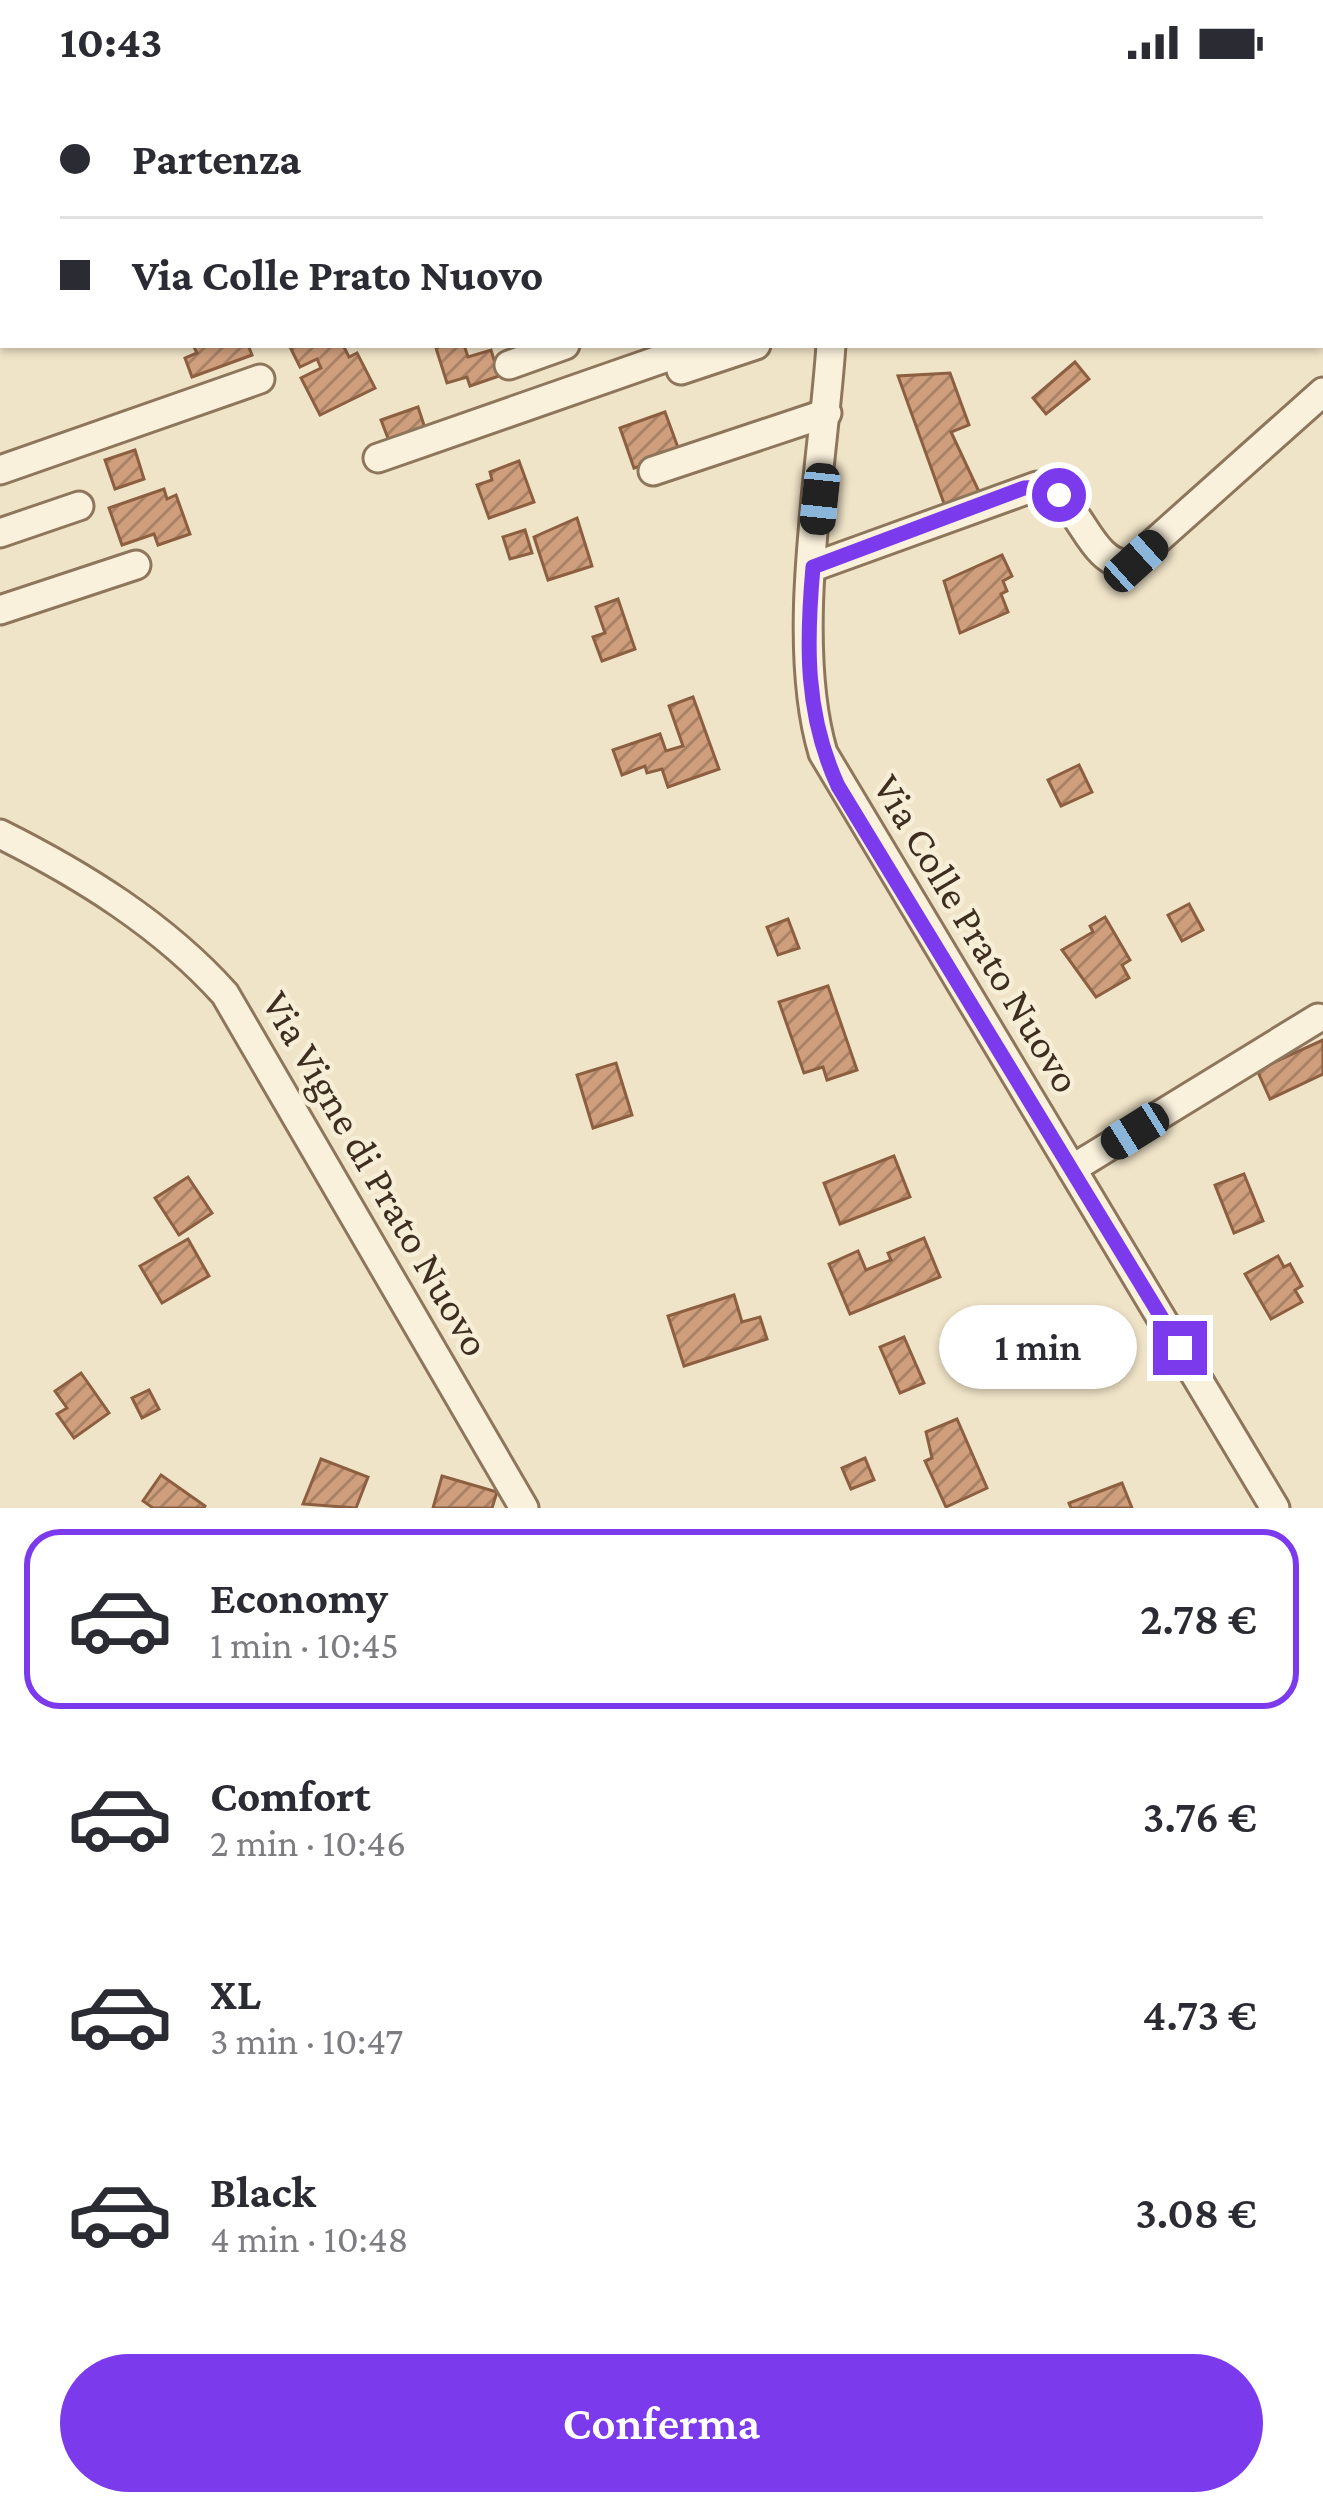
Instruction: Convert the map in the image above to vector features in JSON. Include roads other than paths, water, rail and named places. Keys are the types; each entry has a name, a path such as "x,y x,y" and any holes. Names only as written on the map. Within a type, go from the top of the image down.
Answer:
{"street":[{"path":"508,365 556,348"},
{"path":"378,458 693,348"},
{"path":"541,418 748,348"},
{"name":"Via Colle Prato Nuovo","path":"832,348 808,685 823,753 1275,1508"},
{"path":"0,470 260,380"},
{"path":"813,567 1036,486 1059,495 1109,558 1130,565 1323,392"},
{"path":"653,471 827,413"},
{"path":"0,533 79,506"},
{"path":"0,610 136,565"},
{"name":"Via Vigne di Prato Nuovo","path":"0,834 110,896 175,945 225,994 524,1508"},
{"path":"1072,1169 1318,1018"}]}
